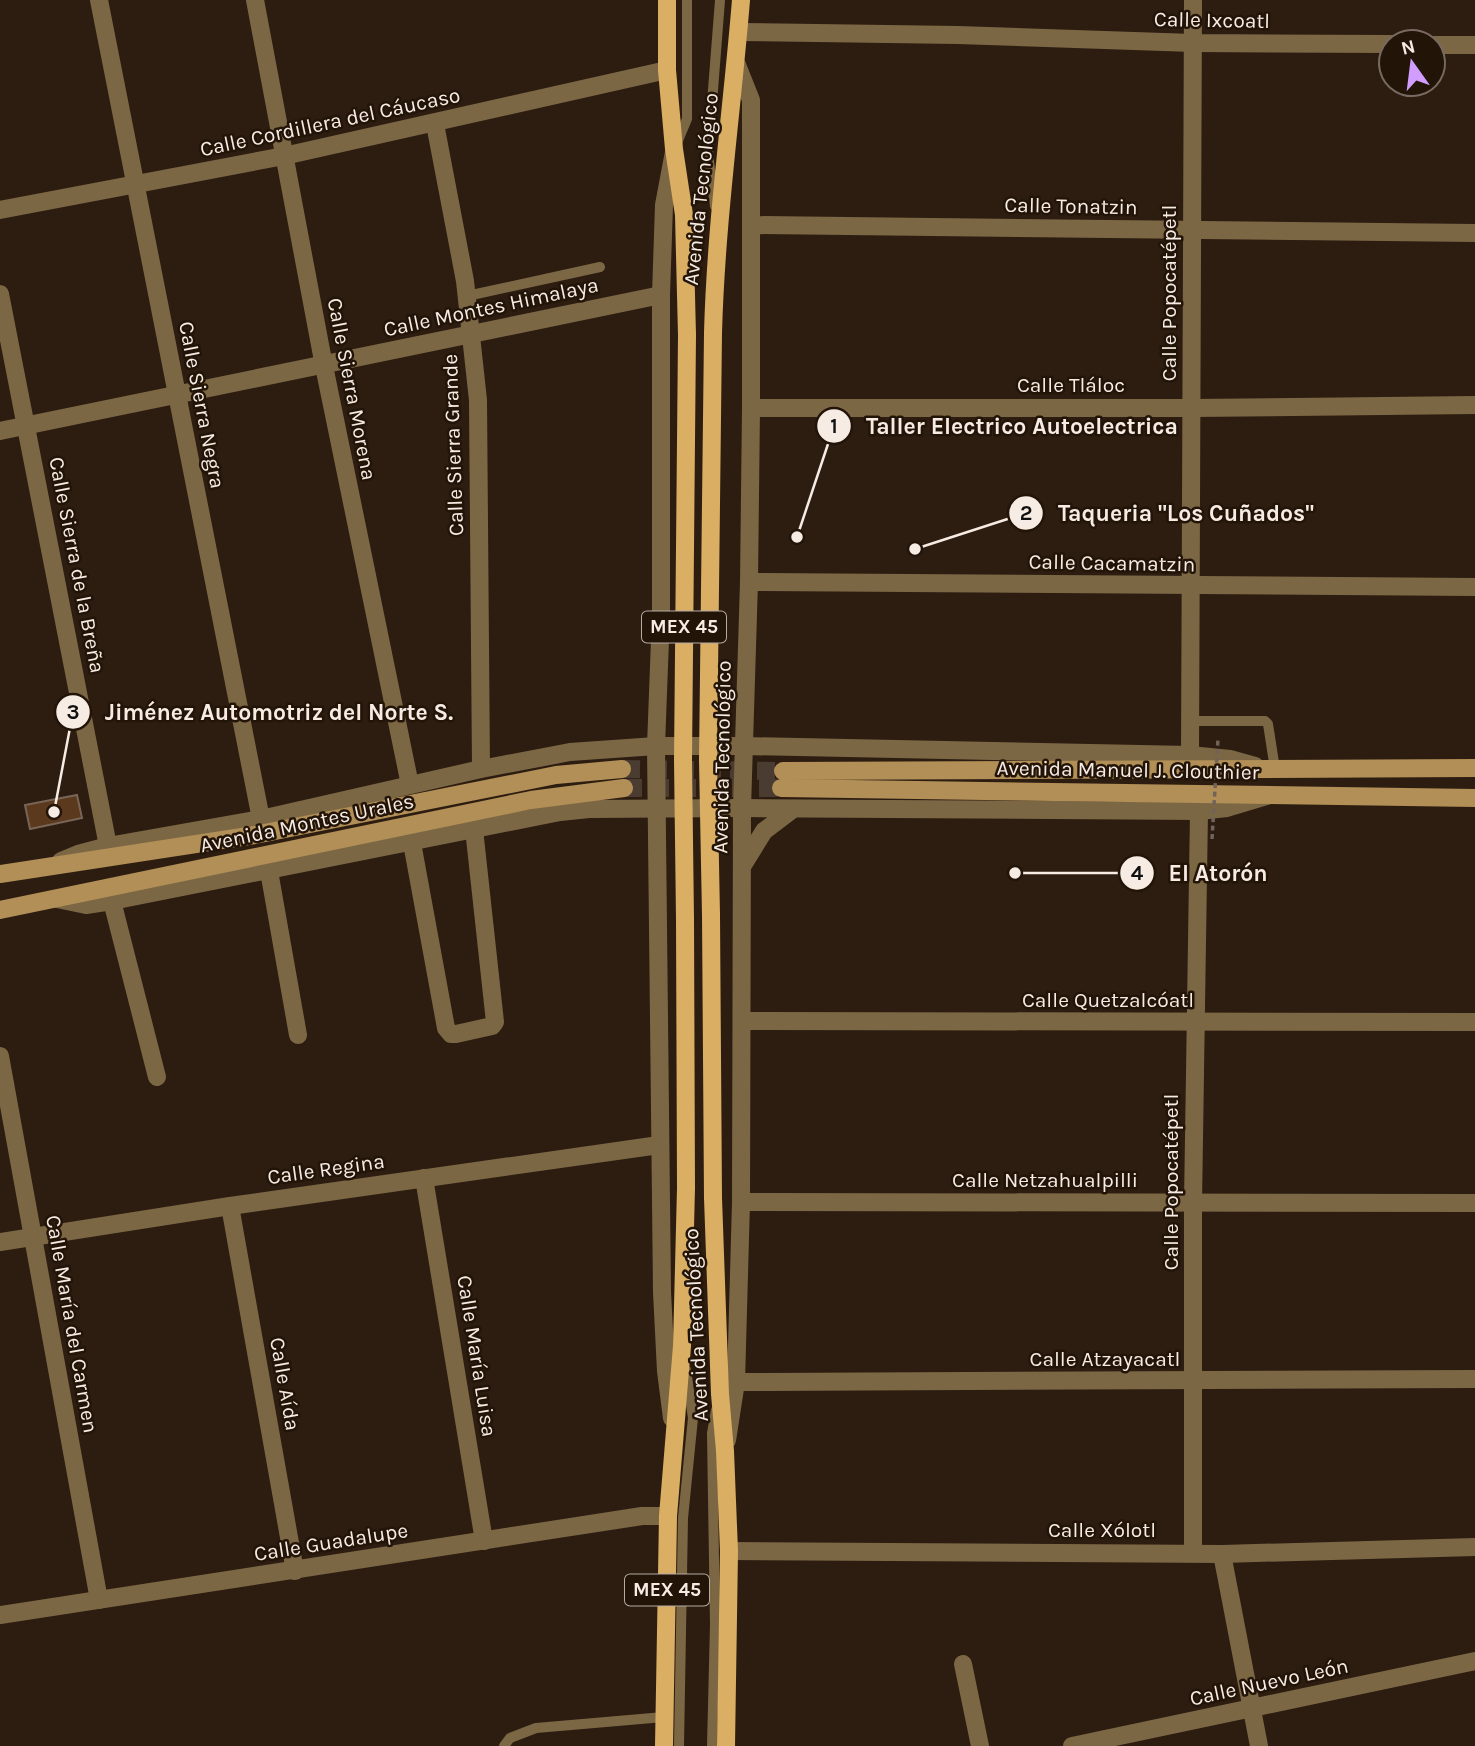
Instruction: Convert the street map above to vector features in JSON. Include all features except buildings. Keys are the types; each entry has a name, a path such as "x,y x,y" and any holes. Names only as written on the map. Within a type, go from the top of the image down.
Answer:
{"main road":[{"name":"Avenida Tecnológico","path":"664,1746 668,1516 682,1346 686,1188 682,760 687,335 684,215 674,149 667,70 667,0"},
{"name":"Avenida Tecnológico","path":"726,1746 729,1551 713,1198 708,760 713,332 718,226 737,65 741,0"},
{"name":"Avenida Manuel J. Clouthier","path":"1475,768 1270,769 782,780 1270,795 1475,797"},
{"name":"Avenida Montes Urales","path":"0,874 256,835 556,775 622,769"},
{"name":"Avenida Montes Urales","path":"0,910 531,800 624,788"}],"street":[{"name":"Calle Sierra Negra","path":"99,0 261,819"},
{"name":"Calle Sierra Morena","path":"255,0 324,366 410,785"},
{"name":"Calle Popocatépetl","path":"1190,754 1193,0"},
{"name":"Calle Ixcoatl","path":"739,32 958,35 1193,43 1377,44"},
{"path":"1447,45 1475,45"},
{"name":"Avenida Tecnológico","path":"725,1451 736,1382 741,1202 742,808 751,408 751,100 737,65"},
{"name":"Calle Cordillera del Cáucaso","path":"0,210 284,156 667,70"},
{"name":"Calle Sierra Grande","path":"435,124 467,296 478,400 481,769"},
{"name":"Avenida Tecnológico","path":"674,149 664,205 661,295 661,613 656,746 659,1144 664,1341 675,1434"},
{"name":"Calle Tonatzin","path":"751,225 1475,233"},
{"name":"Calle Sierra de la Breña","path":"0,293 108,846"},
{"name":"Calle Montes Himalaya","path":"0,431 661,295"},
{"name":"Calle Tláloc","path":"751,408 1475,405"},
{"name":"Calle Cacamatzin","path":"749,582 1475,587"},
{"path":"49,867 78,854 108,846 261,819 481,769 570,752 656,746 744,746 1190,754 1230,759 1270,769"},
{"path":"57,899 86,905 112,901 560,812 589,809 1199,811 1227,808 1270,795"},
{"path":"743,865 764,831 793,808"},
{"name":"Calle Popocatépetl","path":"1193,1553 1193,1203 1199,811"},
{"path":"412,843 446,1028 451,1034 456,1034 492,1026 495,1018 474,829"},
{"path":"269,871 298,1035"},
{"path":"112,901 157,1077"},
{"name":"Calle Quetzalcóatl","path":"742,1021 1475,1022"},
{"name":"Calle María del Carmen","path":"0,1056 99,1600"},
{"name":"Calle Regina","path":"0,1242 659,1144"},
{"name":"Calle María Luisa","path":"424,1178 484,1541"},
{"name":"Calle Netzahualpilli","path":"741,1202 1475,1203"},
{"name":"Calle Aída","path":"230,1206 295,1571"},
{"name":"Calle Atzayacatl","path":"736,1382 1475,1379"},
{"name":"Calle Guadalupe","path":"0,1615 642,1516 668,1516"},
{"name":"Calle Xólotl","path":"729,1551 1222,1554 1475,1547"},
{"path":"1222,1554 1259,1746"},
{"name":"Calle Nuevo León","path":"1072,1746 1475,1661"},
{"path":"963,1664 980,1746"}],"lane":[{"path":"674,149 687,119 687,0"},
{"path":"718,226 708,154 720,0"},
{"path":"467,296 600,267"},
{"path":"1191,721 1265,721 1268,724 1270,769"},
{"path":"680,1746 682,1518 693,1418 682,1346"},
{"path":"712,1746 715,1611 712,1433 720,1394"},
{"path":"504,1746 510,1738 536,1728 664,1717"}],"path":[{"path":"1212,839 1217,739"}],"tunnel":[{"path":"622,769 783,771"},
{"path":"624,788 781,788"}],"place":[{"name":"Taller Electrico Autoelectrica","path":"797,537"},
{"name":"Taqueria \"Los Cuñados\"","path":"915,549"},
{"name":"Jiménez Automotriz del Norte S.","path":"54,812"},
{"name":"El Atorón","path":"1015,873"}]}
